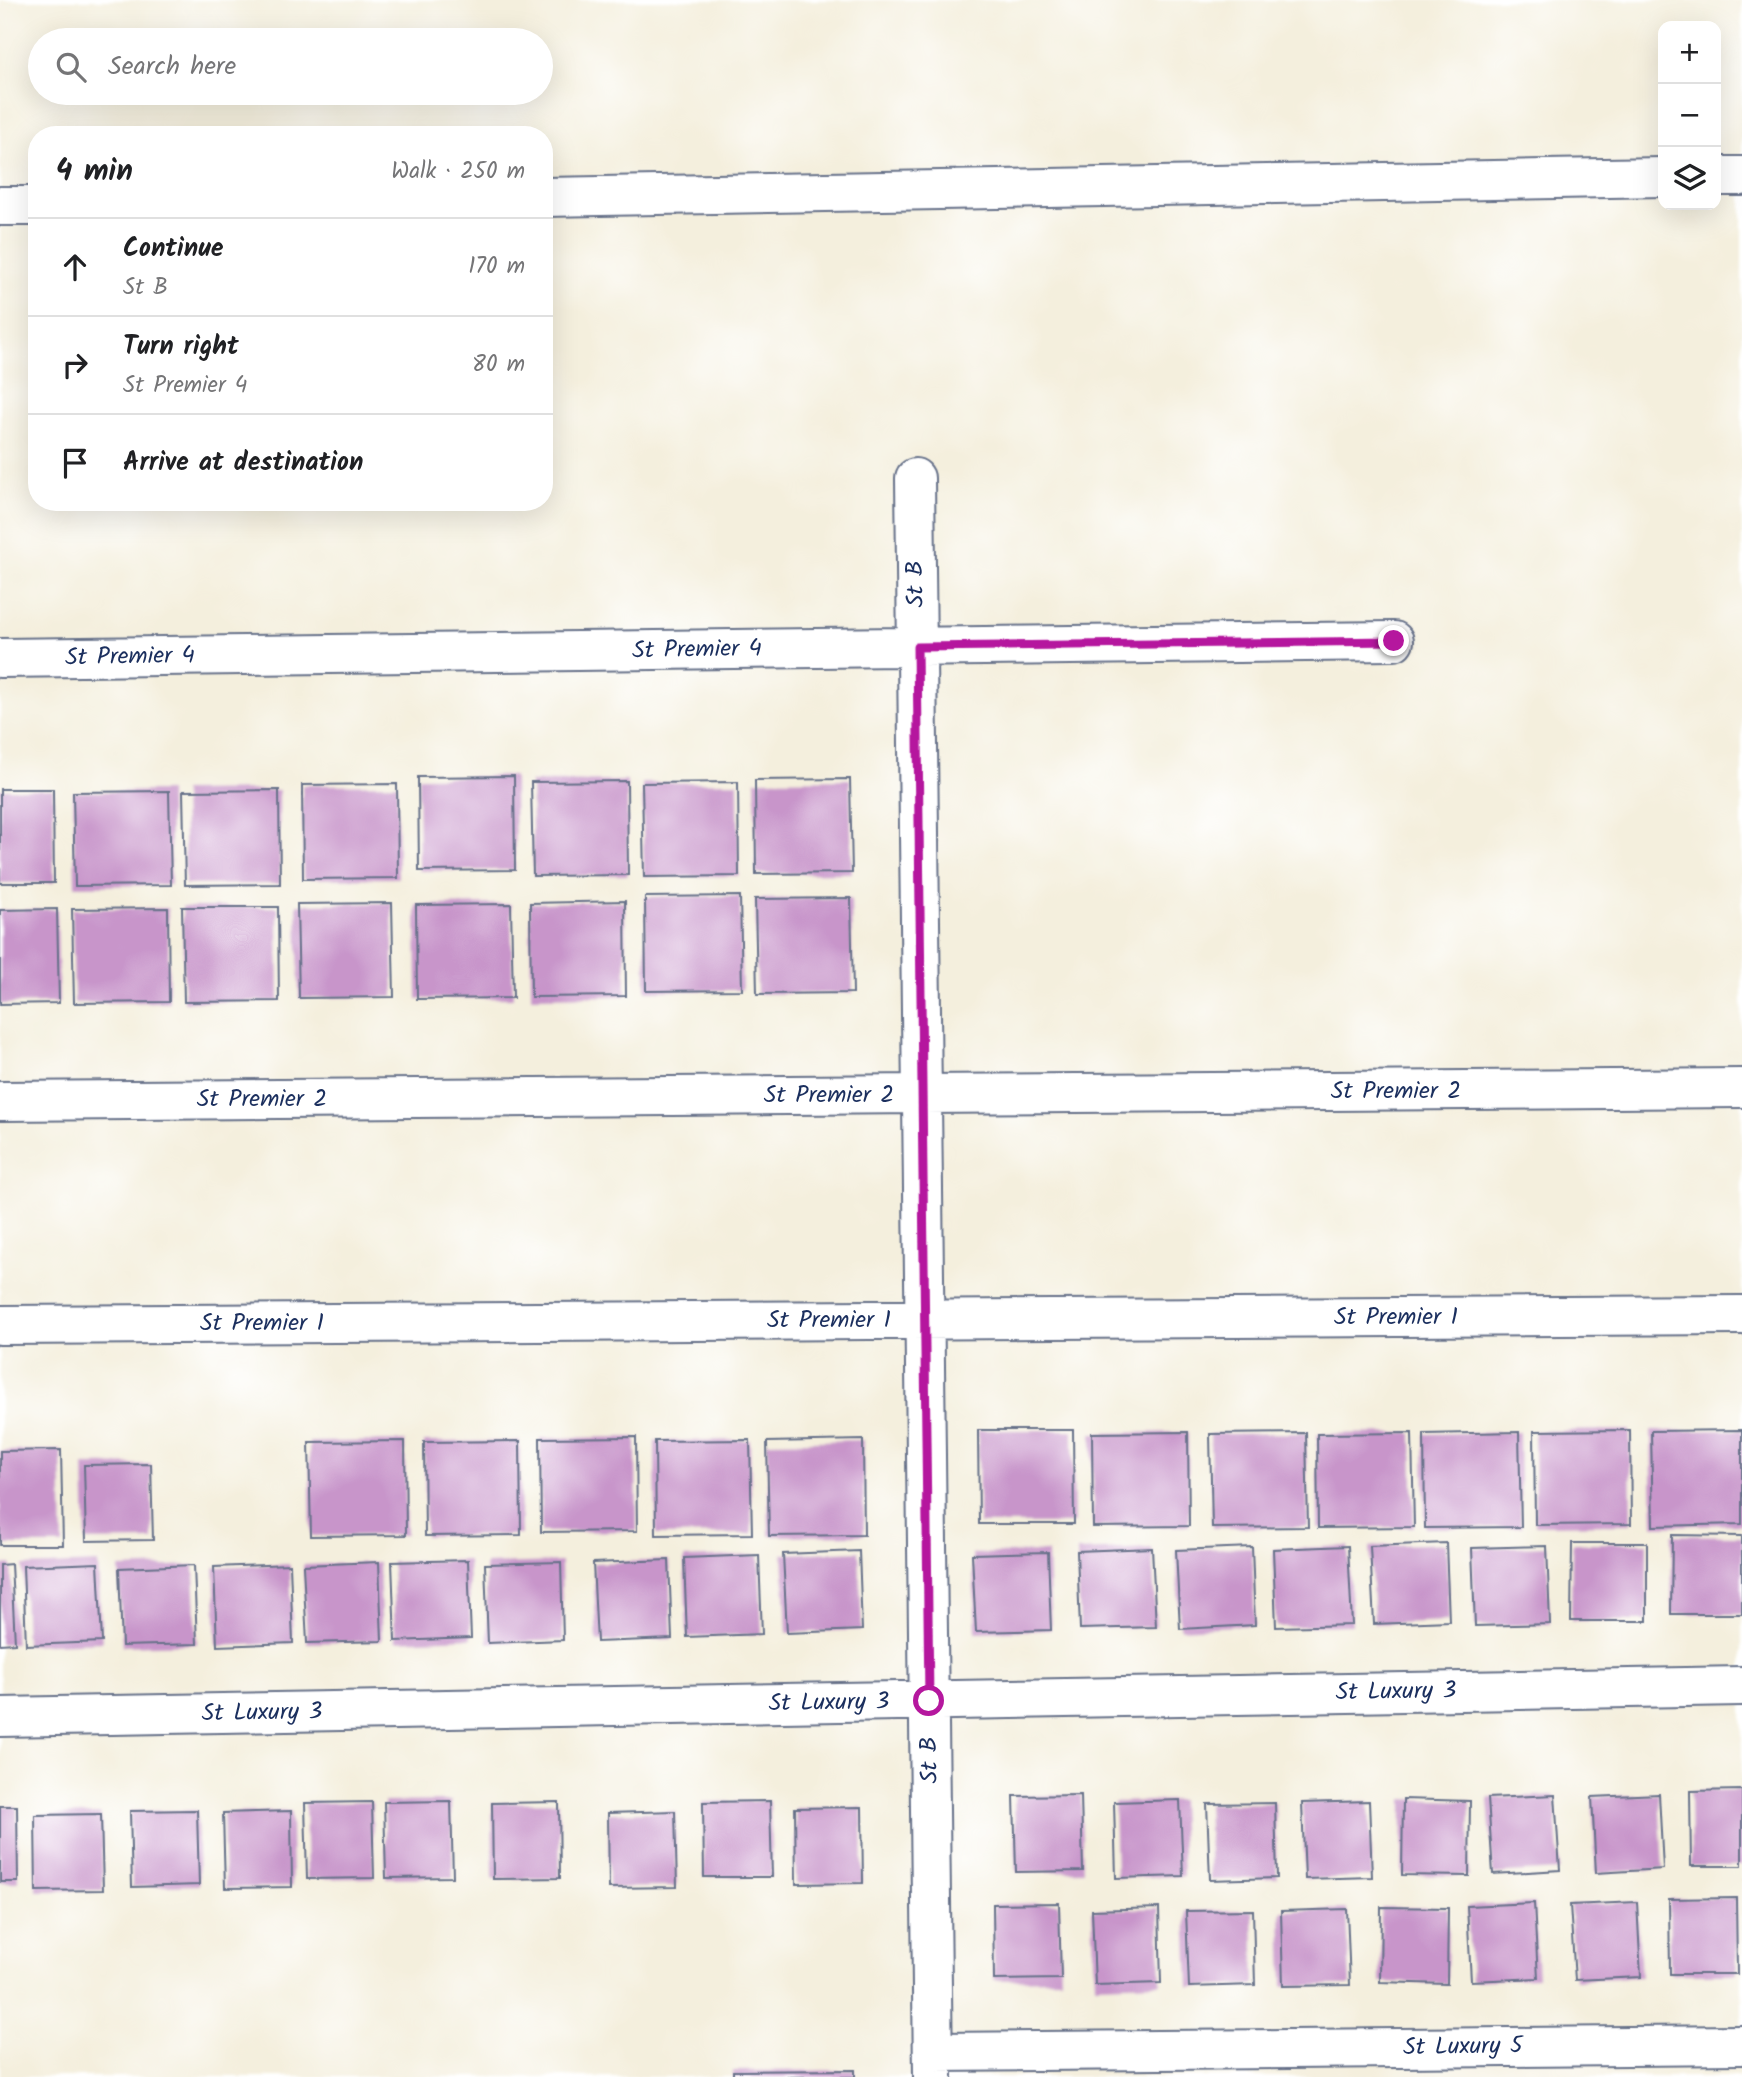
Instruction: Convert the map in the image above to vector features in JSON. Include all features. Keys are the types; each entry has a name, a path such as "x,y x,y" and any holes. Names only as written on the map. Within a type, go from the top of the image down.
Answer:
{"street":[{"path":"1721,176 1742,176"},
{"path":"553,197 1658,177"},
{"path":"0,206 28,206"},
{"name":"St B","path":"915,478 933,2065"},
{"name":"St Premier 4","path":"0,658 1394,641"},
{"name":"St Premier 2","path":"0,1101 1742,1088"},
{"name":"St Premier 1","path":"0,1325 1742,1315"},
{"name":"St Luxury 3","path":"0,1717 1742,1686"},
{"name":"St Luxury 5","path":"933,2065 1742,2045"}],"building":[{"path":"514,776 515,870 419,871 418,777"},
{"path":"850,779 852,873 756,874 755,780"},
{"path":"627,781 628,875 533,876 531,782"},
{"path":"738,782 739,876 644,877 642,783"},
{"path":"397,784 398,878 303,879 302,785"},
{"path":"0,789 53,789 54,883 0,883"},
{"path":"279,790 280,884 185,885 183,791"},
{"path":"169,791 171,885 75,886 73,792"},
{"path":"740,896 742,990 646,991 645,897"},
{"path":"851,898 853,993 757,994 755,899"},
{"path":"625,901 626,996 531,997 530,903"},
{"path":"392,903 394,997 299,998 297,904"},
{"path":"511,904 513,998 417,999 416,905"},
{"path":"182,907 278,907 279,1001 184,1002"},
{"path":"168,908 169,1002 74,1003 72,909"},
{"path":"57,909 59,1003 0,1004 0,910"},
{"path":"978,1430 1073,1430 1074,1524 979,1524"},
{"path":"1630,1430 1631,1524 1535,1525 1534,1431"},
{"path":"1742,1430 1742,1524 1653,1526 1651,1431"},
{"path":"1188,1432 1189,1526 1093,1527 1092,1433"},
{"path":"1519,1432 1521,1527 1425,1528 1424,1434"},
{"path":"1306,1433 1308,1527 1212,1528 1210,1434"},
{"path":"1412,1433 1414,1527 1318,1528 1317,1434"},
{"path":"636,1437 637,1531 541,1532 540,1438"},
{"path":"750,1440 752,1534 656,1535 655,1441"},
{"path":"863,1440 864,1535 769,1536 767,1442"},
{"path":"405,1441 406,1535 311,1536 309,1442"},
{"path":"520,1441 521,1535 425,1536 424,1442"},
{"path":"61,1450 63,1545 0,1545 0,1451"},
{"path":"151,1464 153,1540 86,1541 84,1465"},
{"path":"1672,1535 1742,1536 1742,1614 1671,1614"},
{"path":"1446,1543 1449,1621 1374,1624 1370,1546"},
{"path":"1572,1543 1647,1543 1647,1621 1571,1621"},
{"path":"1348,1546 1352,1625 1276,1627 1273,1549"},
{"path":"1547,1546 1550,1624 1475,1626 1472,1548"},
{"path":"1252,1547 1255,1625 1180,1629 1176,1550"},
{"path":"1152,1548 1156,1627 1080,1629 1077,1551"},
{"path":"859,1551 862,1630 787,1633 783,1554"},
{"path":"1048,1552 1051,1630 976,1632 972,1554"},
{"path":"759,1555 762,1634 687,1637 684,1558"},
{"path":"468,1560 471,1638 395,1641 392,1562"},
{"path":"669,1560 672,1639 597,1642 593,1563"},
{"path":"379,1562 382,1641 307,1643 303,1565"},
{"path":"561,1562 563,1640 488,1643 485,1564"},
{"path":"98,1563 102,1642 26,1645 23,1566"},
{"path":"11,1564 15,1643 0,1644 0,1565"},
{"path":"290,1564 293,1643 217,1646 214,1567"},
{"path":"194,1565 197,1644 122,1646 119,1568"},
{"path":"1742,1790 1742,1866 1691,1866 1690,1791"},
{"path":"1659,1794 1663,1869 1596,1873 1592,1797"},
{"path":"1081,1795 1083,1871 1016,1872 1014,1796"},
{"path":"1555,1795 1560,1870 1493,1874 1488,1798"},
{"path":"1403,1799 1470,1801 1469,1876 1402,1875"},
{"path":"1180,1800 1183,1876 1116,1878 1114,1802"},
{"path":"451,1801 453,1877 386,1878 384,1802"},
{"path":"770,1801 772,1877 704,1877 703,1802"},
{"path":"1369,1801 1372,1877 1305,1879 1302,1803"},
{"path":"372,1802 374,1878 307,1879 305,1803"},
{"path":"559,1802 560,1878 493,1879 492,1803"},
{"path":"1275,1803 1277,1878 1210,1880 1207,1804"},
{"path":"0,1806 17,1806 18,1882 0,1882"},
{"path":"862,1807 863,1883 796,1884 795,1808"},
{"path":"197,1810 199,1885 132,1887 130,1811"},
{"path":"291,1811 292,1887 225,1888 223,1813"},
{"path":"675,1811 677,1887 609,1888 608,1813"},
{"path":"101,1814 103,1890 36,1891 35,1815"},
{"path":"1736,1898 1737,1974 1670,1974 1669,1899"},
{"path":"1637,1902 1641,1977 1575,1980 1570,1905"},
{"path":"1059,1903 1061,1979 994,1980 993,1904"},
{"path":"1534,1903 1538,1978 1471,1981 1467,1906"},
{"path":"1381,1907 1448,1908 1447,1984 1380,1982"},
{"path":"1159,1908 1161,1983 1095,1985 1092,1910"},
{"path":"1347,1909 1350,1985 1283,1986 1281,1911"},
{"path":"1253,1910 1255,1985 1189,1987 1186,1911"},
{"path":"855,2070 855,2077 733,2077 733,2071"}],"route":[{"path":"929,1701 917,647 1394,641"}]}
